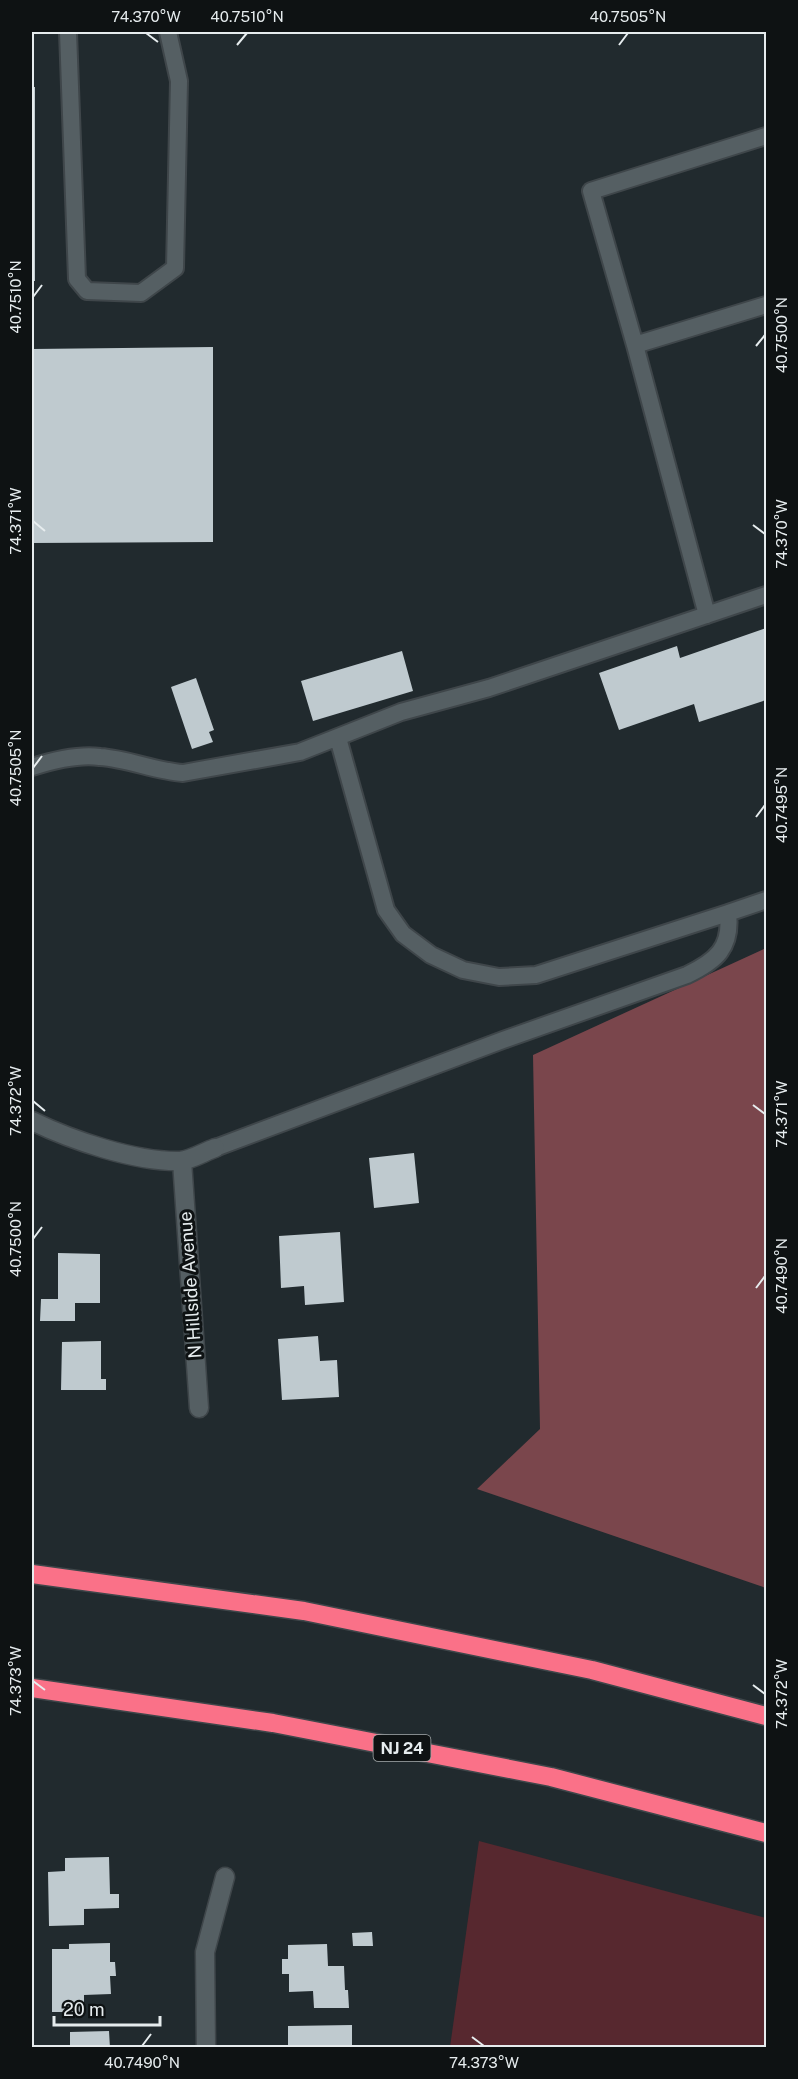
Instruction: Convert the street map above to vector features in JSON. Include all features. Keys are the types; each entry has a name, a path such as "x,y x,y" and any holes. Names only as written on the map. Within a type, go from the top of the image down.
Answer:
{"highway":[{"path":"32,1574 304,1611 592,1670 766,1716"},
{"name":"NJ 24","path":"32,1688 273,1723 551,1777 766,1833"}],"street":[{"path":"32,1121 64,1137 142,1157 182,1161 215,1148"},
{"name":"N Hillside Avenue","path":"182,1161 199,1408"},
{"path":"206,2048 205,1952 225,1877"}],"lane":[{"path":"68,32 77,279 87,291 141,293 176,268 179,81 168,32"},
{"path":"707,615 635,345 591,191 766,136"},
{"path":"635,345 766,305"},
{"path":"32,767 51,761 98,756 183,773 300,752 401,712 500,684 766,595"},
{"path":"338,738 386,910 403,934 431,955 464,970 499,977 536,975 766,900"},
{"path":"215,1148 493,1044 687,975 704,967 718,956 726,942 729,926 728,914"}],"shaded area":[{"path":"766,948 766,1588 477,1489 540,1429 533,1055"},
{"path":"479,1841 766,1918 766,2047 450,2047"}],"building":[{"path":"32,87 35,87 35,281 32,281"},
{"path":"213,347 213,542 32,543 32,349"},
{"path":"766,628 766,700 699,722 694,704 619,730 599,673 677,646 680,658"},
{"path":"402,651 413,691 313,721 301,681"},
{"path":"196,678 214,730 209,732 213,742 192,749 171,687"},
{"path":"414,1153 419,1203 374,1208 369,1158"},
{"path":"340,1232 344,1302 305,1305 304,1286 281,1288 279,1236"},
{"path":"58,1253 100,1254 100,1303 75,1303 75,1321 40,1321 41,1299 58,1299"},
{"path":"318,1336 320,1361 337,1360 339,1397 282,1400 278,1339"},
{"path":"101,1341 101,1379 106,1379 106,1390 61,1390 62,1342"},
{"path":"109,1857 110,1894 119,1894 119,1908 84,1909 84,1925 49,1926 48,1872 65,1871 65,1858"},
{"path":"372,1932 373,1946 353,1946 352,1933"},
{"path":"110,1943 110,1962 115,1962 116,1976 110,1976 111,1994 84,1995 84,2012 52,2012 52,1949 69,1949 69,1944"},
{"path":"327,1944 328,1966 344,1966 345,1990 348,1990 349,2008 314,2008 313,1991 289,1992 289,1974 282,1974 282,1959 288,1959 288,1945"},
{"path":"352,2025 352,2048 288,2048 288,2026"},
{"path":"109,2031 110,2048 70,2048 70,2032"}]}
